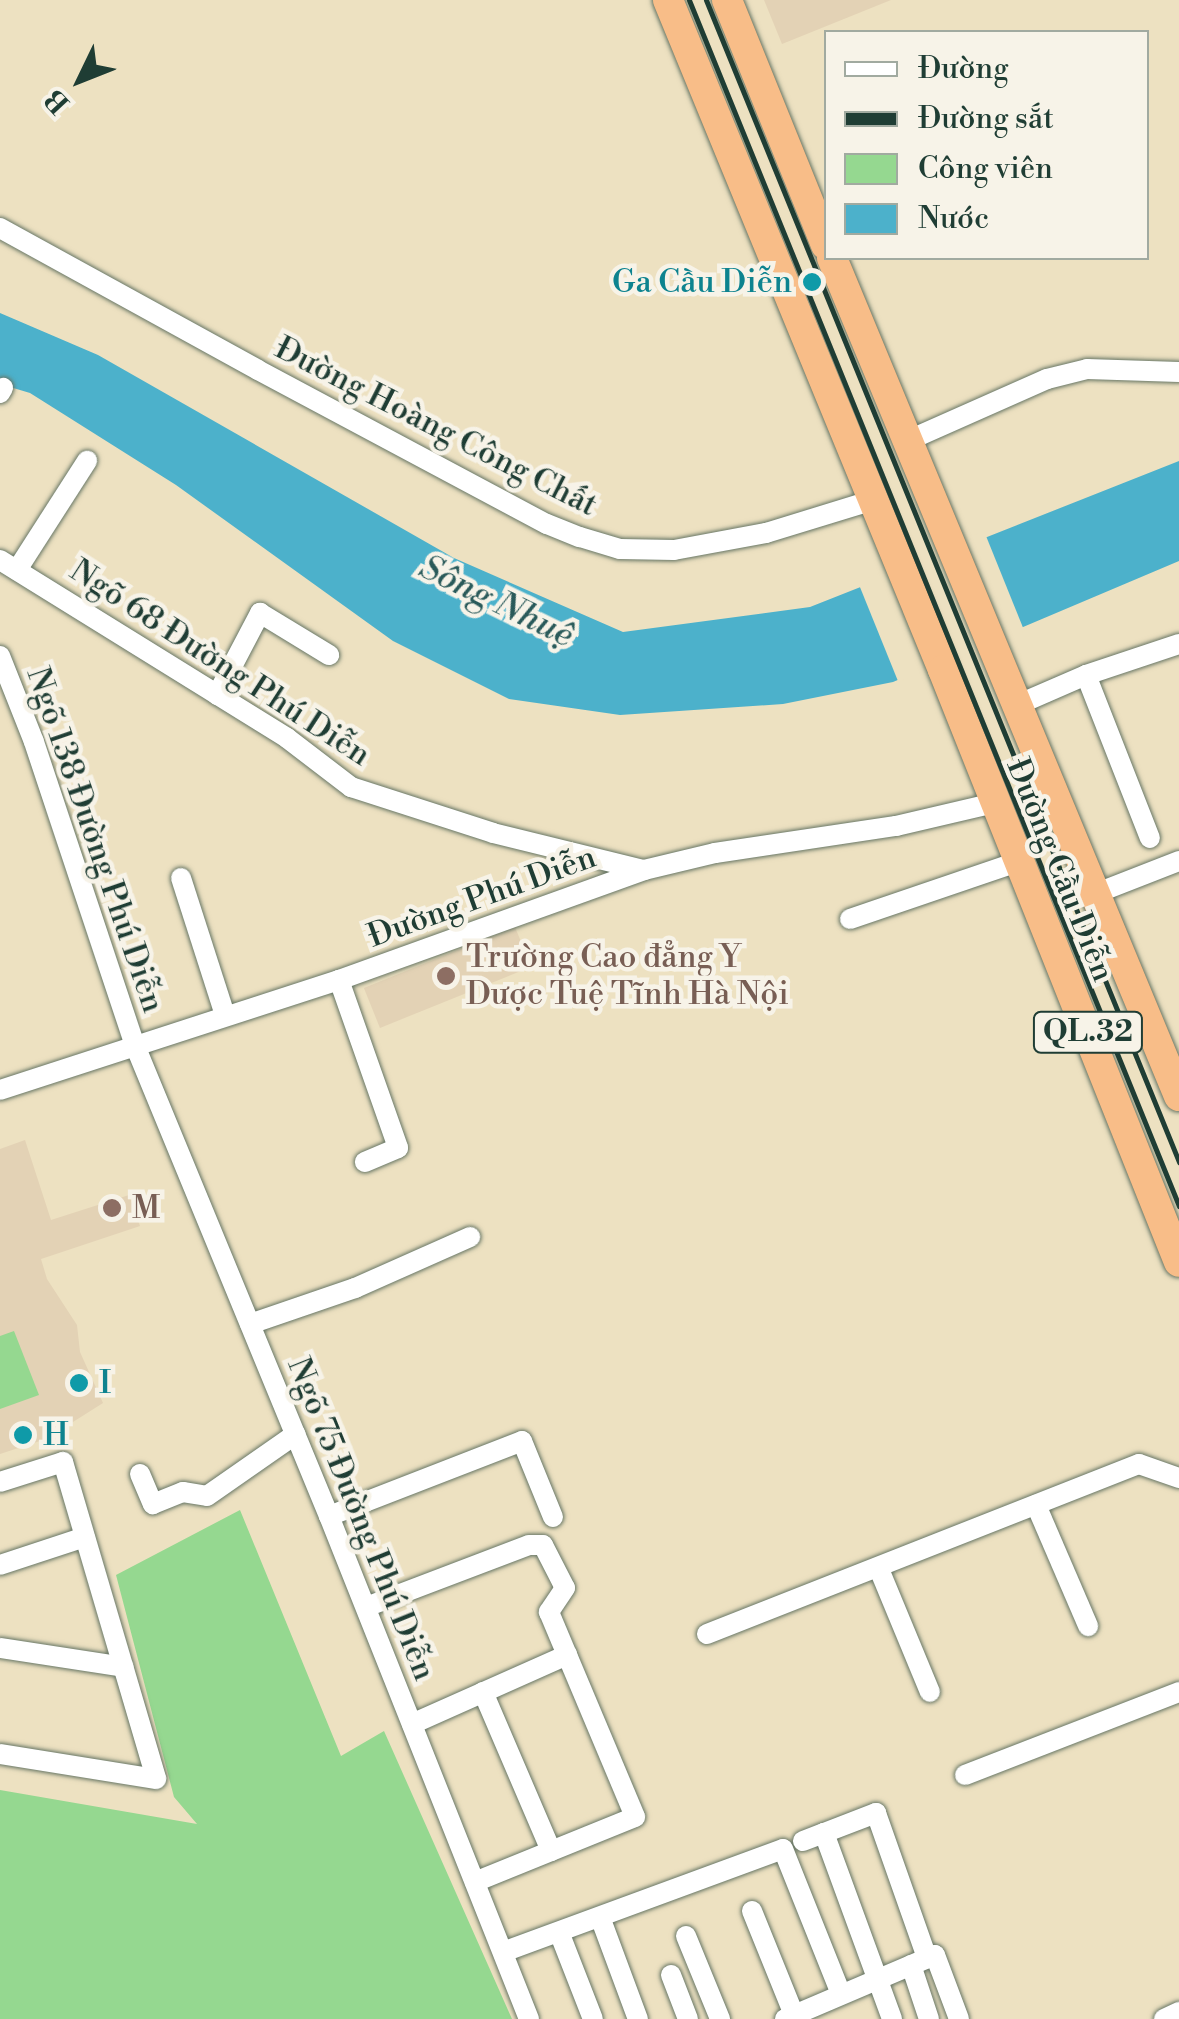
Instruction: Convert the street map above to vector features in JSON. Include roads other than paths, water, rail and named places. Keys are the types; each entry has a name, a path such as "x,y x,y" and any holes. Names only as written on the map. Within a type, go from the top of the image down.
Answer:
{"highway":[{"name":"QL.32","path":"668,0 872,500"},
{"path":"728,0 824,240"},
{"name":"QL.32","path":"833,260 906,441"},
{"name":"Đường Cầu Diễn","path":"906,441 1177,1087"},
{"name":"Đường Cầu Diễn","path":"872,500 1179,1262"}],"street":[{"name":"Đường Hoàng Công Chất","path":"0,228 546,524 580,537 620,549 674,550 766,533 872,500"},
{"path":"906,441 1047,380 1087,369 1179,372"},
{"path":"8,565 86,462"},
{"name":"Ngõ 68 Đường Phú Diễn","path":"8,565 287,738 352,787 494,833 644,870"},
{"path":"217,695 260,614 329,655"},
{"path":"1018,704 1086,674 1179,644"},
{"name":"Ngõ 138 Đường Phú Diễn","path":"0,656 34,742 128,1045"},
{"path":"1086,674 1150,838"},
{"name":"Đường Phú Diễn","path":"0,1090 128,1045 339,980 644,870 715,854 896,826 994,803"},
{"path":"1097,894 1179,861"},
{"path":"850,918 1016,862"},
{"path":"181,878 225,1015"},
{"path":"66,882 128,1045"},
{"path":"339,980 398,1148 365,1162"},
{"name":"Ngõ 75 Đường Phú Diễn","path":"128,1045 330,1516 529,2019"},
{"path":"250,1324 354,1288 470,1237"},
{"path":"140,1474 153,1504 183,1492 207,1496 296,1434"},
{"path":"330,1516 522,1441 553,1517"},
{"path":"0,1482 63,1462 156,1779 0,1754"},
{"path":"706,1634 1140,1464 1179,1478"},
{"path":"1036,1505 1088,1626"},
{"path":"0,1564 86,1537"},
{"path":"366,1607 529,1545 543,1545 565,1588 549,1612 635,1817 475,1882"},
{"path":"879,1569 930,1692"},
{"path":"0,1648 124,1668"},
{"path":"412,1724 567,1655"},
{"path":"483,1692 551,1851"},
{"path":"965,1776 1179,1692"},
{"path":"503,1952 876,1813 919,1962 929,2019"},
{"path":"824,1833 892,2019"},
{"path":"793,1845 841,1994"},
{"path":"752,1911 789,2017 935,1955 958,2019"},
{"path":"600,1917 638,2019"},
{"path":"559,1932 593,2019"},
{"path":"686,1936 720,2019"},
{"path":"672,1975 688,2019"},
{"path":"1164,2019 1179,2012"}],"water":[{"name":"Sông Nhuệ","path":"0,313 98,355 454,558 623,632 810,607 1179,461 1179,561 893,682 783,704 620,715 509,699 393,641 176,485 30,393 0,384"}],"railway":[{"path":"689,0 1179,1206"},
{"path":"706,0 1179,1162"}],"place":[{"name":"Ga Cầu Diễn","path":"812,282"},
{"name":"Trường Cao đẳng Y Dược Tuệ Tĩnh Hà Nội","path":"446,976"},
{"name":"M","path":"112,1208"},
{"name":"I","path":"79,1383"},
{"name":"H","path":"23,1435"}]}
